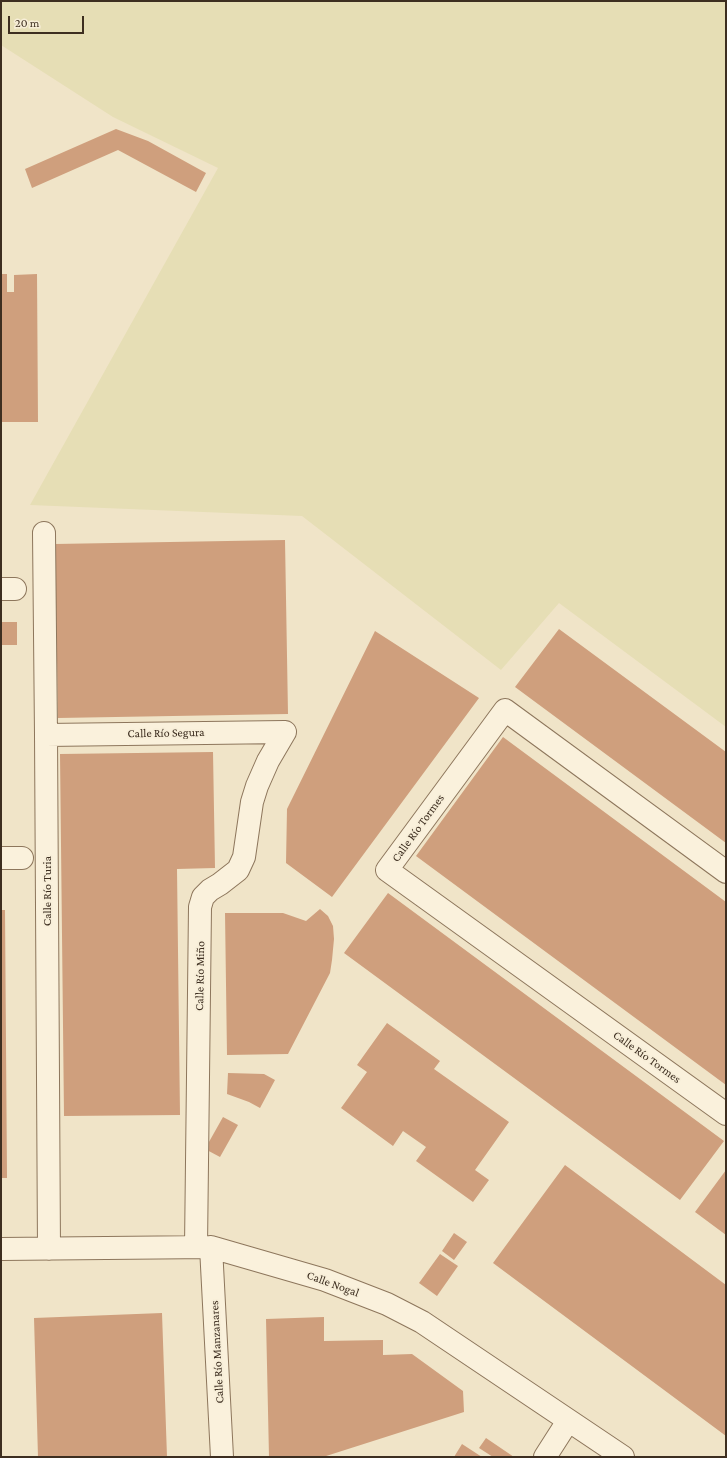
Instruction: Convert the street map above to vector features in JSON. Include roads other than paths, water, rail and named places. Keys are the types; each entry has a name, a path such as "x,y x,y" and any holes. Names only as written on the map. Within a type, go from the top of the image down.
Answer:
{"street":[{"name":"Calle Río Turia","path":"44,534 49,1249"},
{"name":"Calle Río Tormes","path":"726,872 505,710 387,870 726,1114"},
{"name":"Calle Río Segura","path":"46,735 285,732"},
{"name":"Calle Río Miño","path":"204,1247 200,907 203,897 210,890 238,870 244,857 252,802 257,786 268,761 285,732"},
{"path":"1,858 22,858"},
{"name":"Calle Nogal","path":"1,1249 204,1247 325,1280 387,1304 422,1322 623,1457"},
{"name":"Calle Río Manzanares","path":"204,1247 222,1457"},
{"path":"545,1457 568,1421"}]}
